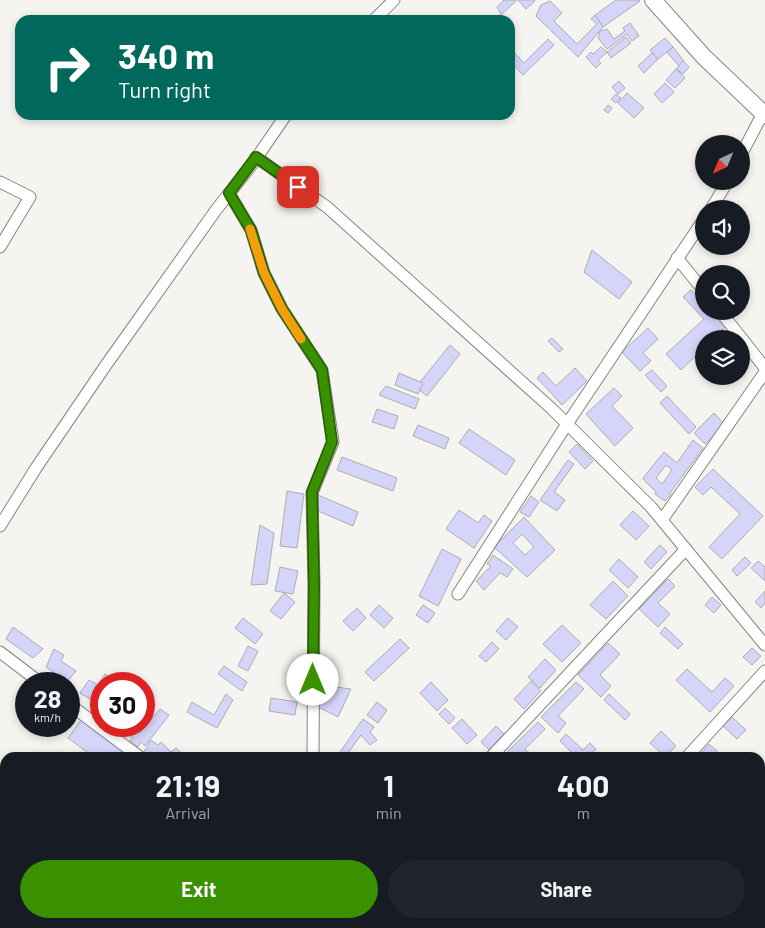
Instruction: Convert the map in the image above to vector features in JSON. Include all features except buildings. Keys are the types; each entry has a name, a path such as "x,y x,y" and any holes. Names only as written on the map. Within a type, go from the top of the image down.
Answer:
{"main road":[{"path":"653,0 704,57 764,114"}],"street":[{"path":"379,15 394,0"},
{"path":"750,139 764,114"},
{"path":"0,526 36,468 106,366 282,120"},
{"path":"256,157 326,207 552,408 662,520 765,645"},
{"path":"0,182 30,198 0,247"},
{"path":"229,193 251,230 264,273 282,309 322,370 329,415 332,442 312,492 314,584 313,752"},
{"path":"458,594 567,424 695,232"},
{"path":"678,258 695,280"},
{"path":"727,320 765,368"},
{"path":"662,520 765,372"},
{"path":"496,752 686,549"},
{"path":"0,652 26,672"},
{"path":"691,752 765,671"},
{"path":"80,712 133,752"}],"slow traffic":[{"path":"250,229 264,273 282,309 301,339"}],"route":[{"path":"298,187 256,157 229,193 251,230 264,273 282,309 322,370 332,442 312,492 314,584 313,680"}]}
